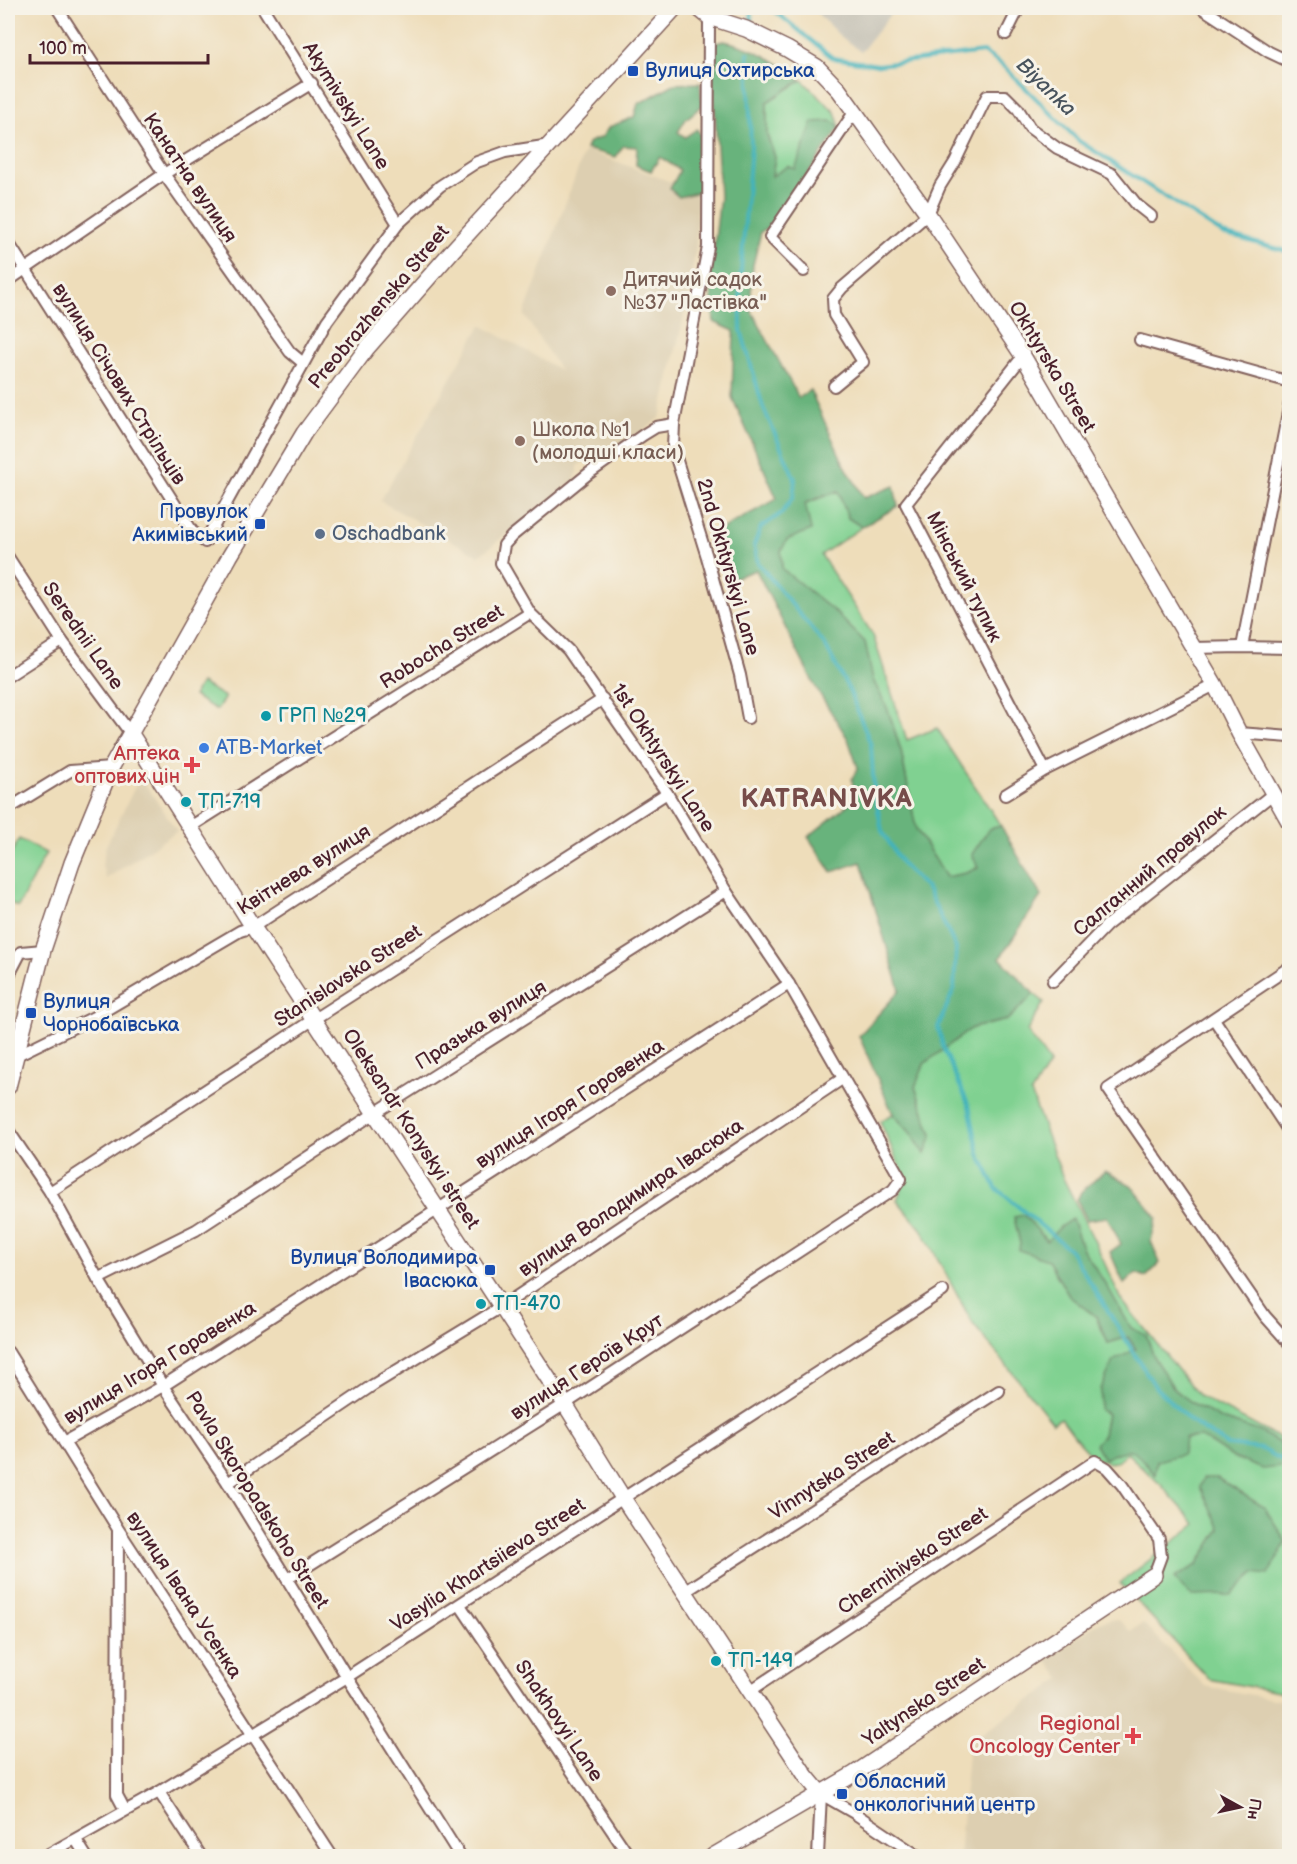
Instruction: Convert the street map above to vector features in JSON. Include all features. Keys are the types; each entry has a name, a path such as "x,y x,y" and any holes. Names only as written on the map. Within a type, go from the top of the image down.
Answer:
{"street":[{"name":"Канатна вулиця","path":"57,8 164,174 290,352 302,362"},
{"name":"Akymivskyi Lane","path":"263,8 398,224"},
{"name":"Preobrazhenska Street","path":"8,1087 43,950 72,863 111,768 230,556 304,433 367,348 452,251 675,8"},
{"path":"1005,34 1019,8"},
{"path":"1202,8 1269,52 1290,62"},
{"name":"Okhtyrska Street","path":"703,12 764,37 817,68 839,90 855,111 928,214 1023,356 1215,685 1239,733 1290,823"},
{"name":"2nd Okhtyrskyi Lane","path":"703,12 708,247 674,424 673,448 696,514 740,675 748,718"},
{"path":"8,281 164,174 312,84"},
{"path":"834,386 863,362 834,315 833,299 842,288 928,214 987,96 1005,96 1018,109 1030,128 1057,148 1112,174 1137,205 1151,216"},
{"path":"804,271 770,237 855,111"},
{"path":"302,362 327,321 398,224 440,186 477,162 505,152 550,145"},
{"name":"вулиця Січових Стрільців","path":"8,242 192,531 205,542 302,362"},
{"path":"1140,340 1290,382"},
{"name":"Мінський тупик","path":"1023,356 906,504 1045,770"},
{"path":"1242,647 1290,402"},
{"name":"1st Okhtyrskyi Lane","path":"674,424 656,427 588,474 512,536 504,545 501,563 530,613 568,650 667,793 726,891 789,984 901,1179"},
{"path":"1278,468 1290,470"},
{"name":"Serednii Lane","path":"8,557 62,641 131,734"},
{"name":"Robocha Street","path":"190,827 530,613"},
{"path":"8,676 62,641"},
{"path":"1192,648 1290,648"},
{"path":"1005,795 1045,770 1215,685"},
{"name":"Квітнева вулиця","path":"15,1056 94,1017 240,931 254,927 603,699"},
{"path":"1239,733 1290,737"},
{"name":"Oleksandr Konyskyi street","path":"131,734 565,1404 623,1498 820,1794"},
{"path":"8,809 70,771 111,768"},
{"name":"Stanislavska Street","path":"50,1192 314,1019 667,793"},
{"name":"Салганний провулок","path":"1053,981 1107,925 1274,794"},
{"name":"Празька вулиця","path":"98,1279 196,1230 375,1113 726,891"},
{"path":"8,977 21,952 43,950"},
{"path":"1290,967 1108,1089 1265,1316 1290,1344"},
{"name":"вулиця Ігоря Горовенка","path":"64,1442 163,1386 789,984"},
{"path":"1214,1019 1290,1133"},
{"name":"вулиця Володимира Івасюка","path":"228,1483 373,1385 501,1306 842,1079"},
{"name":"Pavla Skoropadskoho Street","path":"8,1130 50,1192 98,1279 163,1386 228,1483 460,1857"},
{"name":"вулиця Героїв Крут","path":"287,1579 565,1404 893,1190 901,1179"},
{"name":"Vasylia Khartsiieva Street","path":"45,1857 159,1792 347,1677 943,1291"},
{"name":"вулиця Івана Усенка","path":"8,1352 118,1529 332,1857"},
{"name":"Vinnytska Street","path":"686,1591 999,1390"},
{"name":"Chernihivska Street","path":"750,1691 1095,1461 1107,1468 1122,1485 1159,1539 1161,1556 1154,1575"},
{"path":"118,1529 117,1795 125,1810"},
{"name":"Yaltynska Street","path":"713,1857 820,1794 1154,1575"},
{"name":"Shakhovyi Lane","path":"460,1605 629,1857"},
{"path":"159,1792 201,1857"},
{"path":"818,1857 820,1794 918,1857"},
{"path":"76,1840 86,1857"}],"shaded area":[{"path":"812,8 895,8 861,52 839,35"},
{"path":"585,150 698,192 696,247 685,311 660,418 595,464 583,462 578,466 575,479 479,556 380,501 481,325 560,370 524,315"},
{"path":"137,783 145,784 177,831 106,879 102,865 106,846"},
{"name":"Regional Oncology Center","path":"1112,1619 1120,1621 1131,1631 1143,1623 1205,1686 1289,1702 1289,1856 959,1856 969,1742 1061,1679 1046,1659 1100,1622"}],"green space":[{"path":"724,41 765,56 802,80 767,102 767,135 775,157 772,176 788,166 795,169 813,122 832,121 840,127 774,223 761,232 753,265 750,308 799,398 810,390 843,462 864,498 894,486 898,506 862,527 848,518 838,491 805,503 811,530 787,540 781,551 782,569 835,612 865,642 873,680 888,710 901,751 916,829 946,877 978,868 972,854 989,829 1001,826 1041,896 1000,958 1034,994 1007,1020 972,1028 924,1064 915,1087 932,1135 925,1154 910,1132 893,1114 859,1036 900,990 861,862 832,872 808,837 855,799 852,779 858,768 848,739 816,688 756,570 730,579 718,531 777,499 732,397 734,331 714,322 710,281 720,197 711,44"},
{"path":"802,80 835,112 840,127 795,169 772,176 775,157 767,135 767,102"},
{"path":"700,83 702,106 686,119 678,132 685,137 697,129 703,140 703,191 679,197 670,189 680,170 660,157 651,171 636,165 637,147 623,146 616,157 586,149 589,142 602,137 609,127 634,117 638,104 674,84"},
{"path":"838,491 848,518 862,527 821,555 873,635 907,740 937,728 1001,826 989,829 979,867 966,873 946,877 916,829 901,751 888,710 873,680 865,642 835,612 782,569 781,551 804,504"},
{"path":"201,683 225,697 217,710 193,696"},
{"path":"19,839 46,853 18,907 8,902 8,860"},
{"path":"1034,994 1044,1002 1027,1031 1050,1063 1031,1093 1063,1178 1120,1298 1199,1396 1289,1443 1289,1449 1261,1432 1221,1419 1175,1390 1155,1360 1146,1336 1131,1328 1082,1248 1072,1219 1060,1227 1047,1242 1024,1216 1014,1217 1020,1243 1048,1260 1069,1296 1096,1317 1108,1343 1128,1337 1136,1350 1107,1414 1103,1435 1122,1449 1157,1461 1185,1438 1201,1437 1234,1458 1281,1467 1289,1461 1289,1694 1209,1679 1120,1583 1196,1524 1162,1486 1127,1453 1115,1462 1099,1460 1077,1440 1061,1418 1053,1423 973,1324 922,1230 897,1200 905,1179 880,1121 893,1114 925,1153 932,1134 915,1087 924,1064 972,1028 1007,1020","holes":["1217,1478 1265,1508 1286,1542 1231,1595 1175,1578 1197,1565 1220,1529 1211,1508"]},
{"path":"1105,1171 1131,1185 1157,1218 1151,1241 1160,1263 1146,1277 1136,1273 1124,1284 1110,1252 1121,1244 1107,1217 1087,1220 1077,1200 1081,1192"},
{"path":"1024,1215 1047,1241 1060,1227 1072,1219 1082,1248 1131,1328 1146,1335 1155,1360 1175,1390 1221,1419 1261,1432 1289,1449 1289,1461 1281,1467 1263,1469 1234,1458 1201,1437 1185,1438 1183,1454 1157,1461 1155,1475 1133,1452 1122,1451 1104,1459 1095,1444 1103,1435 1107,1414 1100,1410 1101,1389 1113,1361 1136,1349 1128,1337 1108,1343 1097,1317 1069,1296 1048,1260 1019,1250 1020,1243 1014,1217"},
{"path":"1203,1478 1217,1478 1265,1508 1286,1542 1268,1575 1254,1573 1231,1595 1191,1596 1174,1578 1197,1565 1220,1529 1200,1487"}],"waterway":[{"path":"751,20 752,8"},
{"name":"Biyanka","path":"771,8 833,58 878,65 983,52 1002,65 1079,141 1223,234 1290,252"},
{"path":"748,53 751,147 740,283 741,330 763,407 795,479 793,497 782,513 761,527 754,545 758,563 825,645 850,692 871,745 874,790 882,831 902,864 927,889 956,948 954,989 938,1027 944,1050 969,1106 979,1154 996,1188 1070,1250 1156,1388 1192,1422 1227,1445 1262,1449 1290,1464"}],"place":[{"name":"Вулиця Охтирська","path":"633,71"},
{"name":"Дитячий садок №37 \"Ластівка\"","path":"611,291"},
{"name":"Школа №1 (молодші класи)","path":"520,441"},
{"name":"Провулок Акимівський","path":"260,524"},
{"name":"Oschadbank","path":"320,534"},
{"name":"ГРП №29","path":"266,716"},
{"name":"ATB-Market","path":"204,748"},
{"name":"Аптека оптових цін","path":"192,765"},
{"name":"ТП-719","path":"186,802"},
{"name":"Вулиця Чорнобаївська","path":"31,1013"},
{"name":"Вулиця Володимира Івасюка","path":"490,1270"},
{"name":"ТП-470","path":"481,1304"},
{"name":"ТП-149","path":"716,1661"},
{"name":"Regional Oncology Center","path":"1133,1736"},
{"name":"Обласний онкологічний центр","path":"842,1794"}],"district":[{"name":"KATRANIVKA","path":"827,799"}]}
